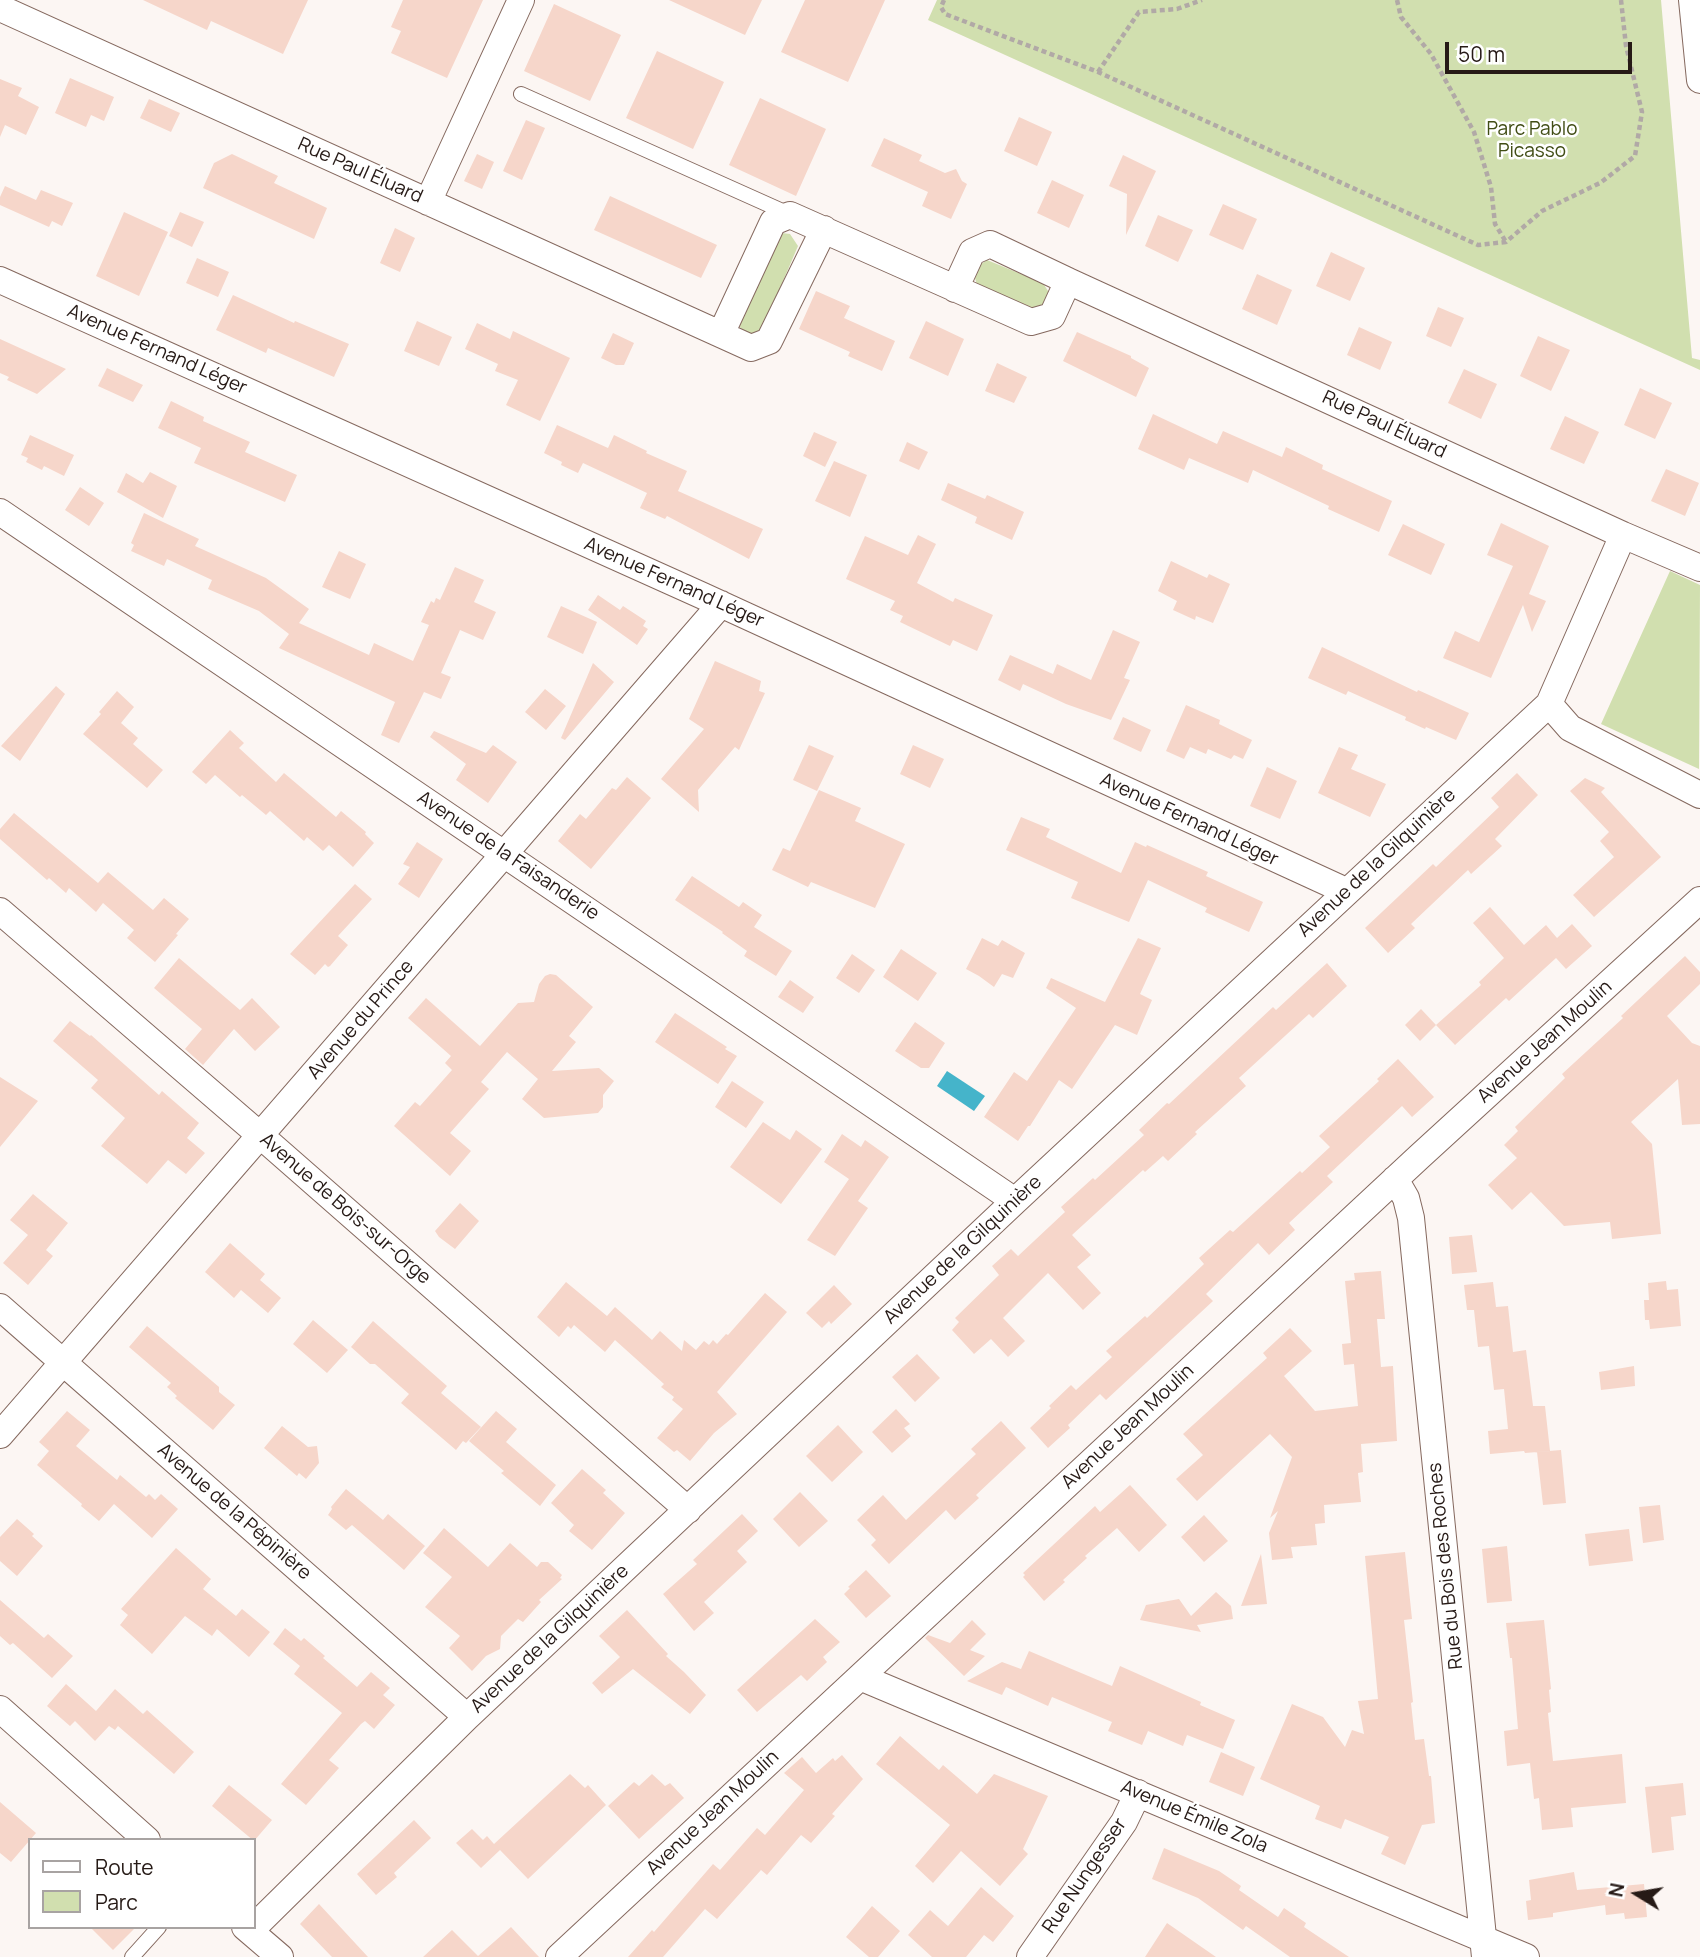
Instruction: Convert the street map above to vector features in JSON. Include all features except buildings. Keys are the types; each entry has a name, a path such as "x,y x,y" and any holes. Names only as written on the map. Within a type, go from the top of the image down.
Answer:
{"street":[{"path":"428,202 521,0"},
{"path":"1692,0 1700,80"},
{"name":"Rue Paul Éluard","path":"0,8 751,348 769,341 824,229"},
{"path":"720,334 773,222 790,215 1031,322 1052,316 1068,281"},
{"name":"Rue Paul Éluard","path":"954,289 972,252 990,244 1700,568"},
{"name":"Avenue Fernand Léger","path":"0,280 721,604 1346,891"},
{"name":"Avenue de la Faisanderie","path":"0,512 1015,1201"},
{"name":"Avenue de la Gilquinière","path":"256,1921 467,1717 1015,1201 1549,704 1623,535"},
{"name":"Avenue du Prince","path":"0,1435 721,604"},
{"path":"1549,704 1570,728 1700,795"},
{"name":"Avenue Jean Moulin","path":"559,1957 1395,1179 1700,900"},
{"name":"Avenue de Bois-sur-Orge","path":"0,911 688,1510"},
{"name":"Rue du Bois des Roches","path":"1395,1179 1406,1198 1411,1218 1480,1951"},
{"name":"Avenue de la Pépinière","path":"0,1307 467,1717"},
{"name":"Avenue Émile Zola","path":"860,1677 1138,1793 1480,1951 1526,1957"},
{"path":"0,1709 145,1838"},
{"name":"Rue Nungesser","path":"1030,1957 1124,1822 1138,1793"},
{"path":"248,1929 280,1957"}],"lane":[{"path":"521,94 790,215"},
{"path":"132,1957 157,1929"}],"path":[{"path":"944,0 941,7 945,14 1098,72 1478,246 1506,242 1542,211 1600,183 1635,156 1642,113 1626,46 1621,0"},
{"path":"1098,72 1139,12 1177,9 1202,0"},
{"path":"1397,0 1401,16 1431,54 1474,132 1491,187 1495,225 1506,242"}],"green space":[{"name":"Parc Pablo Picasso","path":"937,0 1661,0 1692,358 1700,360 1700,370 928,20"},
{"path":"782,233 790,234 798,246 763,328 756,333 746,334 740,327 740,317"},
{"path":"987,260 1043,283 1048,291 1048,301 1034,310 977,285 975,278 981,264"},
{"path":"1670,571 1700,585 1699,769 1601,724"}],"water":[{"path":"947,1071 985,1096 974,1111 937,1086"}]}
